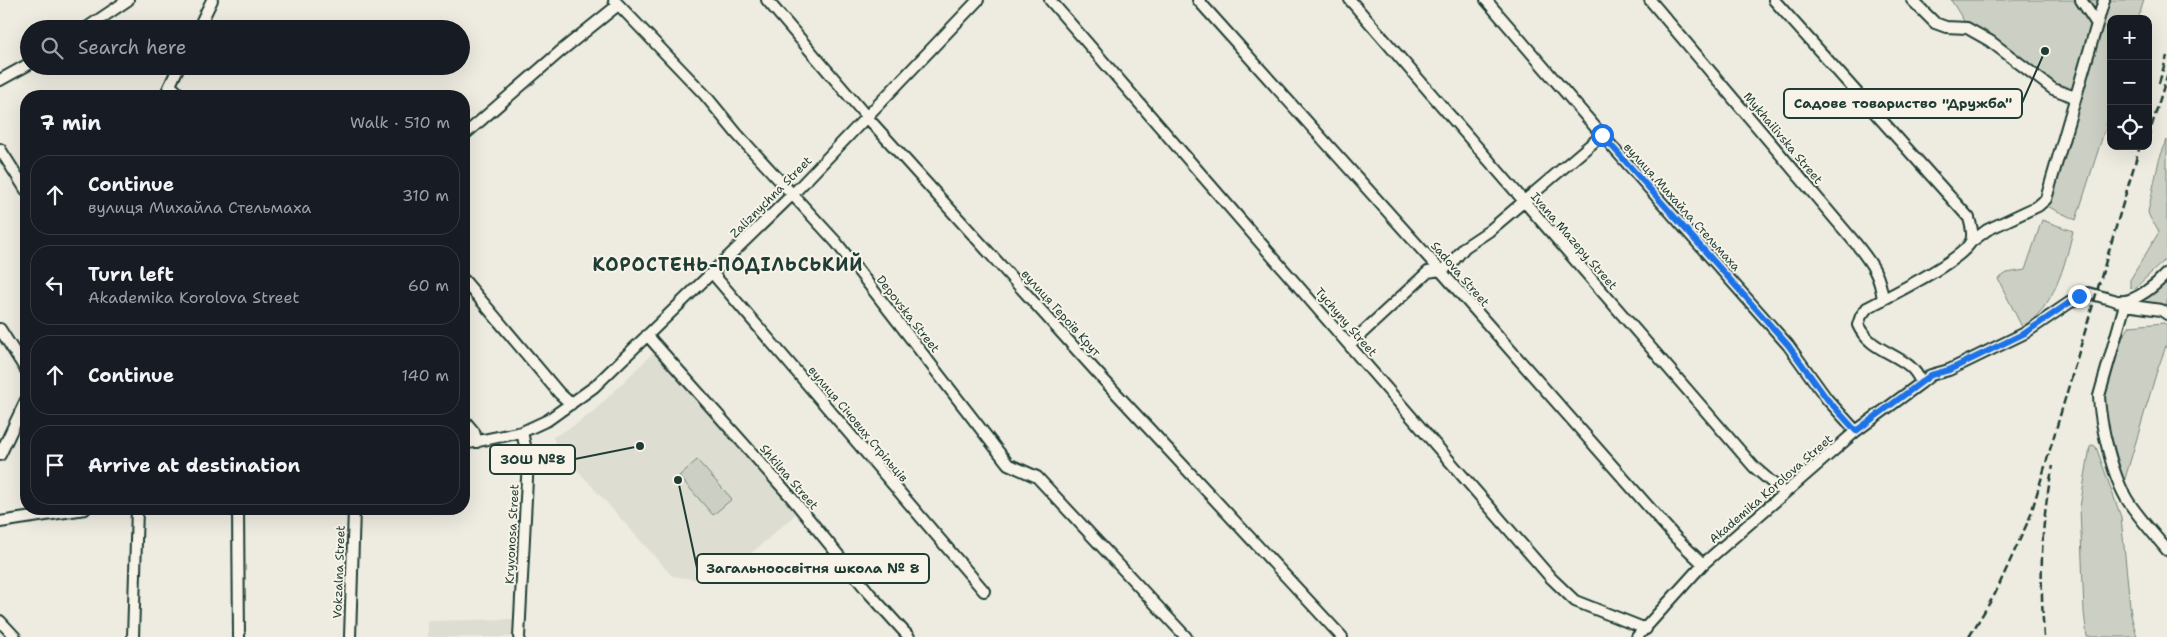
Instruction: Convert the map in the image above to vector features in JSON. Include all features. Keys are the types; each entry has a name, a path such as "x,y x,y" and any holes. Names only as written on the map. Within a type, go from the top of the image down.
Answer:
{"street":[{"path":"98,20 128,0"},
{"path":"202,20 212,0"},
{"name":"вулиця Героїв Крут","path":"767,0 866,116 1116,393 1342,637"},
{"name":"Zaliznychna Street","path":"470,443 522,432 548,420 594,387 713,274 793,194 978,0"},
{"name":"Tychyny Street","path":"1050,0 1551,578 1574,601 1646,629"},
{"name":"Sadova Street","path":"1198,0 1440,270 1676,538 1703,564"},
{"name":"Ivana Mazepy Street","path":"1350,0 1754,467 1784,493"},
{"name":"вулиця Михайла Стельмаха","path":"1486,0 1602,135 1788,345 1827,399 1856,431"},
{"name":"Mykhailivska Street","path":"1650,0 1862,251 1881,281 1882,300"},
{"path":"1774,0 1969,218 1972,229 1971,242"},
{"path":"1912,0 1936,23 1946,27 1967,28 1990,41 2052,89 2076,97"},
{"path":"2081,0 2097,24"},
{"path":"1921,383 1919,376 1909,365 1872,344 1858,325 1861,316 1868,308 1925,278 1962,252 1971,242 1987,230 2038,206 2046,199 2104,0"},
{"path":"470,130 616,2"},
{"name":"Depovska Street","path":"616,2 705,95 737,134 836,242 1008,464 1037,477 1186,637"},
{"path":"0,80 20,69"},
{"path":"168,90 175,75"},
{"path":"170,85 175,90"},
{"path":"1349,345 1428,272 1449,266 1470,244 1602,135"},
{"path":"0,149 20,181"},
{"path":"2167,273 2156,286 2126,303 2099,396 2100,411 2118,479 2124,494 2167,550"},
{"name":"вулиця Січових Стрільців","path":"713,274 984,591"},
{"path":"470,287 559,393 571,404"},
{"name":"Akademika Korolova Street","path":"1637,637 1703,564 1856,431 1931,375 1949,370 2025,333 2079,296 2088,293 2161,310 2167,314"},
{"path":"0,329 20,361"},
{"name":"Shkilna Street","path":"647,335 791,497 870,594 909,637"},
{"path":"0,456 20,413"},
{"path":"470,427 474,432 477,442"},
{"name":"Kryvonosa Street","path":"519,637 528,459 522,432"},
{"path":"0,522 46,515"},
{"path":"133,637 137,515"},
{"path":"238,515 239,637"},
{"name":"Vokzalna Street","path":"350,637 354,515"},
{"path":"0,621 15,637"}],"shaded area":[{"path":"1951,0 2144,0 2139,15 2107,15 2107,123 2076,220 2047,206 2075,108 2006,59 1963,25 1964,21"},
{"path":"2167,140 2167,258 2134,289 2130,287 2130,280 2159,232 2148,212 2159,160"},
{"path":"2042,220 2073,231 2062,272 2050,298 2033,319 2022,327 1998,279 2007,273 2025,270"},
{"path":"2167,282 2167,311 2138,303"},
{"path":"2164,323 2167,325 2167,343 2124,482 2104,410 2105,397 2122,338 2130,326"},
{"path":"654,352 743,447 798,512 718,583 672,576 556,446 553,437 592,413"},
{"path":"2093,445 2096,447 2121,517 2131,615 2137,637 2087,637 2084,612 2080,507 2090,447"},
{"path":"697,460 732,499 713,515 679,476"},
{"path":"513,619 512,637 428,637 428,621"}],"railway":[{"path":"2159,83 2167,56"},
{"path":"2152,125 2167,76"},
{"path":"1969,637 1995,594 2030,517 2139,150"},
{"path":"2044,637 2042,594 2043,530 2053,466"}],"place":[{"name":"Садове товариство \"Дружба\"","path":"2045,51"},
{"name":"ЗОШ №8","path":"640,446"},
{"name":"Загальноосвітня школа № 8","path":"678,480"}],"district":[{"name":"КОРОСТЕНЬ-ПОДІЛЬСЬКИЙ","path":"728,265"}],"route":[{"path":"1602,135 1788,345 1827,399 1856,431 1931,375 1949,370 2025,333 2079,296"}]}
